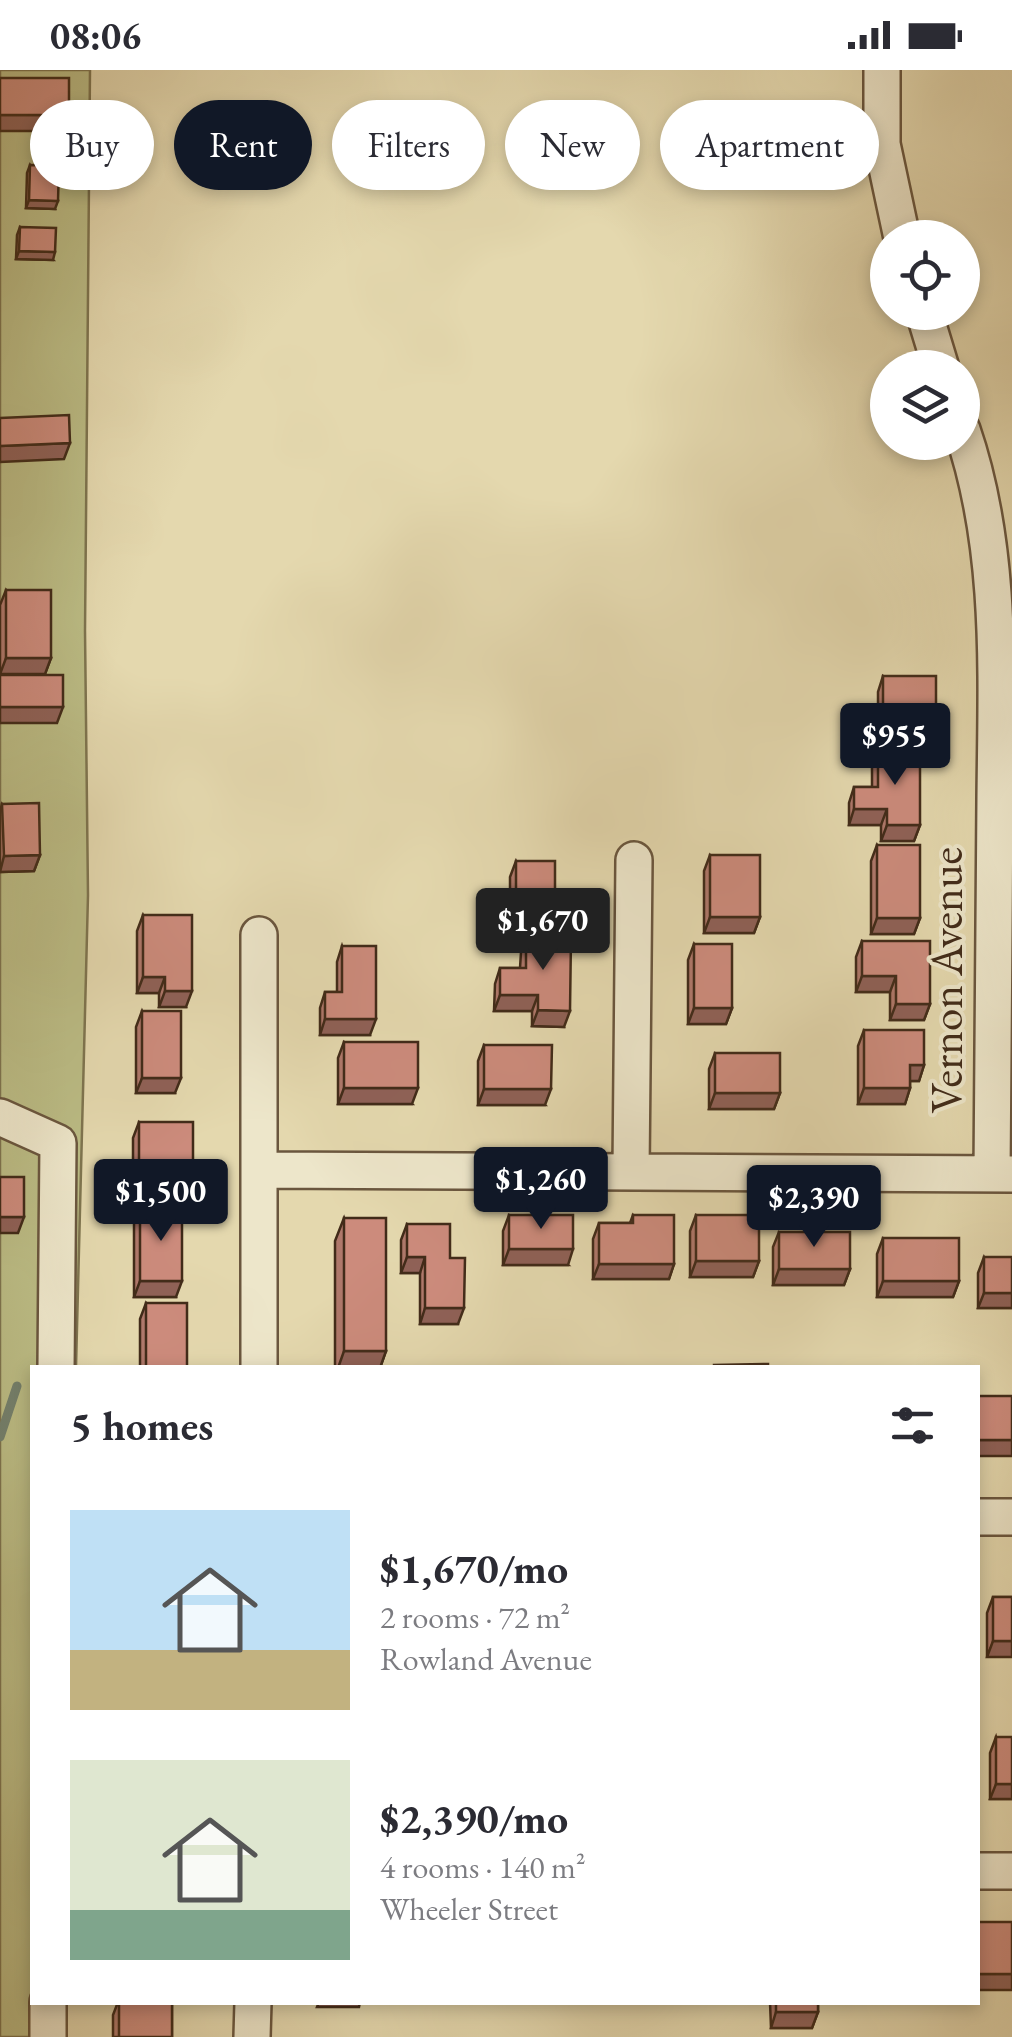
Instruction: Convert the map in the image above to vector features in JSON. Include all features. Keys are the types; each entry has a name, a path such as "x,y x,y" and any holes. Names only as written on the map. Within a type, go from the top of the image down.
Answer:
{"street":[{"path":"882,70 882,144 898,220"},
{"name":"Vernon Avenue","path":"973,460 990,548 996,647 1002,1174"},
{"path":"631,1171 634,860"},
{"path":"259,935 260,1365"},
{"path":"0,1116 58,1143 56,1365"},
{"path":"261,1170 1002,1174"},
{"path":"980,1517 1012,1517"},
{"path":"980,1871 1012,1871"},
{"path":"48,2005 48,2037"},
{"path":"252,2005 252,2037"}],"green space":[{"path":"0,70 90,70 90,100 30,100 30,190 89,190 85,631 88,895 76,1365 30,1365 30,2005 66,2005 65,2037 0,2037"}],"building":[{"path":"0,78 69,78 69,100 30,100 30,115 0,115"},
{"path":"30,165 30,190 58,190 58,201 29,200"},
{"path":"20,227 56,228 55,252 19,251"},
{"path":"69,415 70,443 0,446 0,418"},
{"path":"6,590 51,590 51,658 6,658"},
{"path":"0,675 63,675 63,707 0,707"},
{"path":"883,676 936,676 936,721 883,721"},
{"path":"878,750 920,750 920,825 887,825 887,809 854,809 854,787 878,787"},
{"path":"39,803 40,855 4,856 2,804"},
{"path":"877,845 920,845 920,918 877,918"},
{"path":"710,855 760,855 760,917 710,917"},
{"path":"516,861 555,861 555,915 516,915"},
{"path":"143,915 192,915 192,991 165,991 165,977 143,977"},
{"path":"526,936 571,937 570,1011 538,1010 538,995 500,995 500,968 526,968"},
{"path":"862,941 930,941 930,1004 896,1004 896,976 862,976"},
{"path":"694,944 732,944 732,1008 694,1008"},
{"path":"342,946 376,946 376,1019 325,1019 325,992 342,992"},
{"path":"142,1011 181,1011 181,1078 142,1078"},
{"path":"864,1030 924,1030 924,1065 910,1065 910,1088 864,1088"},
{"path":"344,1042 418,1042 418,1088 344,1088"},
{"path":"484,1045 552,1045 551,1089 484,1089"},
{"path":"715,1053 780,1053 780,1093 715,1093"},
{"path":"139,1122 193,1122 193,1181 139,1181"},
{"path":"0,1177 24,1177 24,1217 0,1217"},
{"path":"140,1207 182,1207 182,1281 140,1281"},
{"path":"509,1215 573,1215 573,1249 509,1249"},
{"path":"633,1215 674,1215 674,1264 599,1264 599,1223 633,1223"},
{"path":"696,1215 759,1215 759,1261 696,1261"},
{"path":"344,1218 386,1218 386,1351 344,1351"},
{"path":"407,1224 450,1224 450,1258 465,1258 464,1308 425,1308 425,1257 407,1257"},
{"path":"779,1232 850,1232 850,1269 779,1269"},
{"path":"883,1238 959,1238 959,1281 883,1281"},
{"path":"984,1257 1012,1257 1012,1293 984,1293"},
{"path":"146,1303 187,1303 187,1365 146,1365"},
{"path":"980,1396 1012,1396 1012,1440 980,1440"},
{"path":"993,1597 1012,1597 1012,1641 993,1641"},
{"path":"996,1737 1012,1737 1012,1784 996,1784"},
{"path":"980,1922 1012,1922 1012,1974 980,1974"},
{"path":"119,2005 172,2005 172,2037 119,2037"},
{"path":"776,2005 818,2005 818,2012 776,2012"}],"waterway":[{"path":"0,1437 17,1386"}]}
